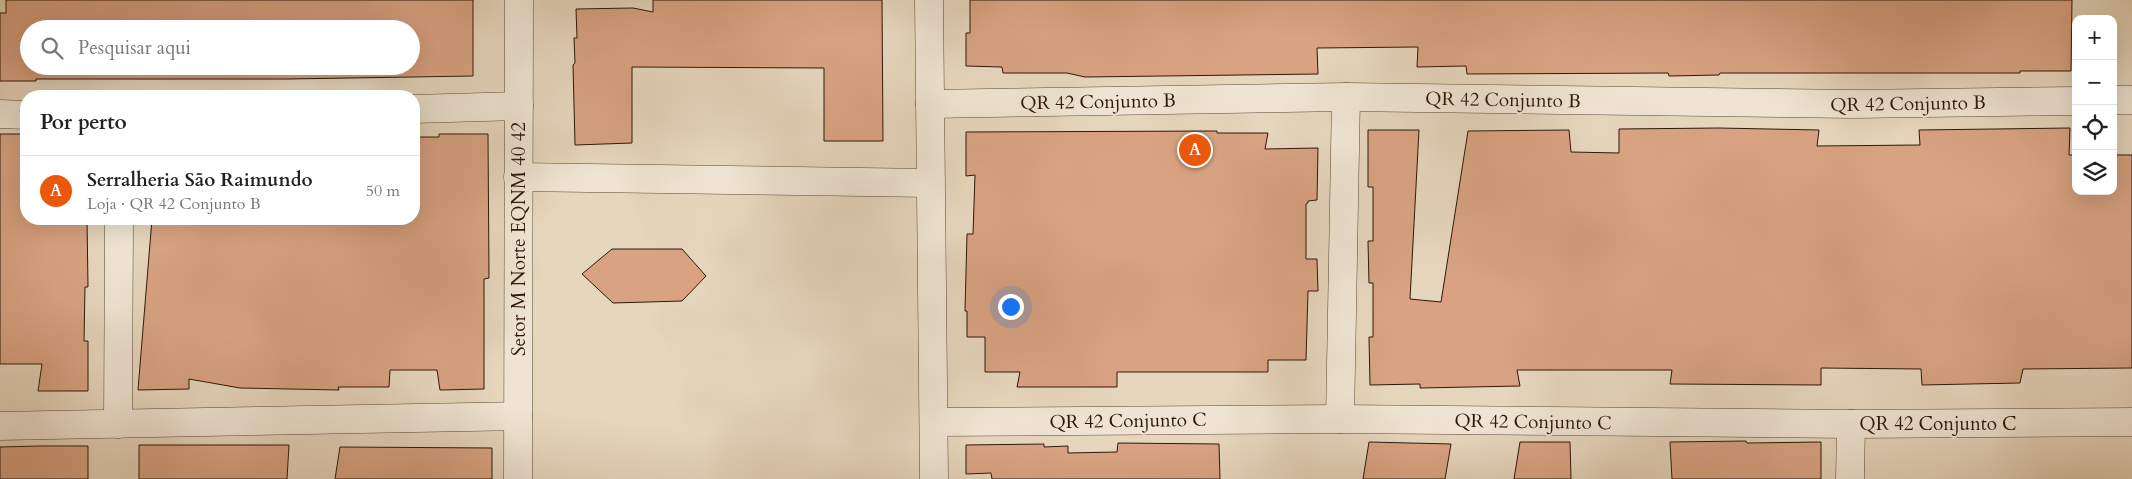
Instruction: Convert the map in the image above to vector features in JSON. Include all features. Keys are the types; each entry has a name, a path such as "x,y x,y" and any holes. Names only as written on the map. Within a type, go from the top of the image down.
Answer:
{"street":[{"name":"Setor M Norte EQNM 40 42","path":"518,479 519,0"},
{"path":"929,0 929,183 935,422 934,479"},
{"path":"1340,418 1346,96"},
{"name":"QR 42 Conjunto B","path":"930,104 1346,96 1853,104 2072,101"},
{"path":"2117,100 2132,100"},
{"path":"420,109 518,106"},
{"path":"0,114 20,115"},
{"path":"518,177 929,183"},
{"path":"118,424 119,225"},
{"path":"0,426 518,416"},
{"name":"QR 42 Conjunto C","path":"935,422 1340,418 1852,424 2132,422"},
{"path":"1850,479 1852,424"}],"building":[{"path":"6,0 473,0 473,76 288,79 36,79 36,81 0,81 0,13 6,13"},
{"path":"653,0 882,0 883,141 824,141 824,68 632,67 632,143 575,145 573,65 575,63 574,38 577,38 576,9 633,8 653,12"},
{"path":"970,0 2072,0 2071,71 2020,71 2020,73 1720,73 1719,75 1669,76 1668,73 1467,74 1466,66 1417,67 1418,47 1317,48 1318,74 1085,77 1067,73 1003,73 1002,67 966,66 966,33 970,33"},
{"path":"2070,128 2069,155 2072,155 2072,195 2117,195 2117,155 2132,155 2132,368 2023,369 2020,383 1922,385 1921,369 1821,368 1821,385 1670,384 1672,370 1517,370 1520,386 1420,388 1420,384 1370,385 1369,337 1373,337 1373,283 1369,283 1368,241 1373,241 1373,187 1368,187 1368,130 1419,130 1410,299 1441,302 1468,131 1569,130 1571,152 1619,153 1619,129 1819,130 1817,146 1920,145 1919,130"},
{"path":"1217,131 1217,133 1268,133 1265,149 1318,148 1317,200 1308,201 1306,204 1306,259 1317,259 1318,291 1308,291 1306,360 1268,360 1268,372 1117,372 1117,387 1017,387 1020,372 985,372 985,337 967,337 967,311 965,311 967,234 973,234 975,175 966,176 966,132"},
{"path":"0,134 20,134 20,225 87,225 88,287 85,287 84,341 88,341 88,391 38,391 42,364 0,364"},
{"path":"439,134 488,134 489,278 484,279 484,389 440,390 437,370 390,370 389,387 338,387 339,390 240,388 189,379 189,389 138,390 152,225 420,225 420,137 439,137"},
{"path":"612,249 682,249 706,276 682,301 613,303 582,274"},
{"path":"1746,441 1747,443 1821,442 1821,479 1672,479 1670,442"},
{"path":"1369,442 1451,444 1445,479 1363,479"},
{"path":"1520,442 1570,442 1571,479 1514,479"},
{"path":"1118,443 1219,444 1220,479 992,479 991,473 966,474 966,445 1044,444 1044,447 1068,446 1068,453 1117,452"},
{"path":"139,445 289,445 287,479 139,479"},
{"path":"88,446 88,479 0,479 0,447"},
{"path":"340,447 492,448 492,479 335,479"}],"place":[{"name":"Serralheria São Raimundo","path":"1195,150"}]}
